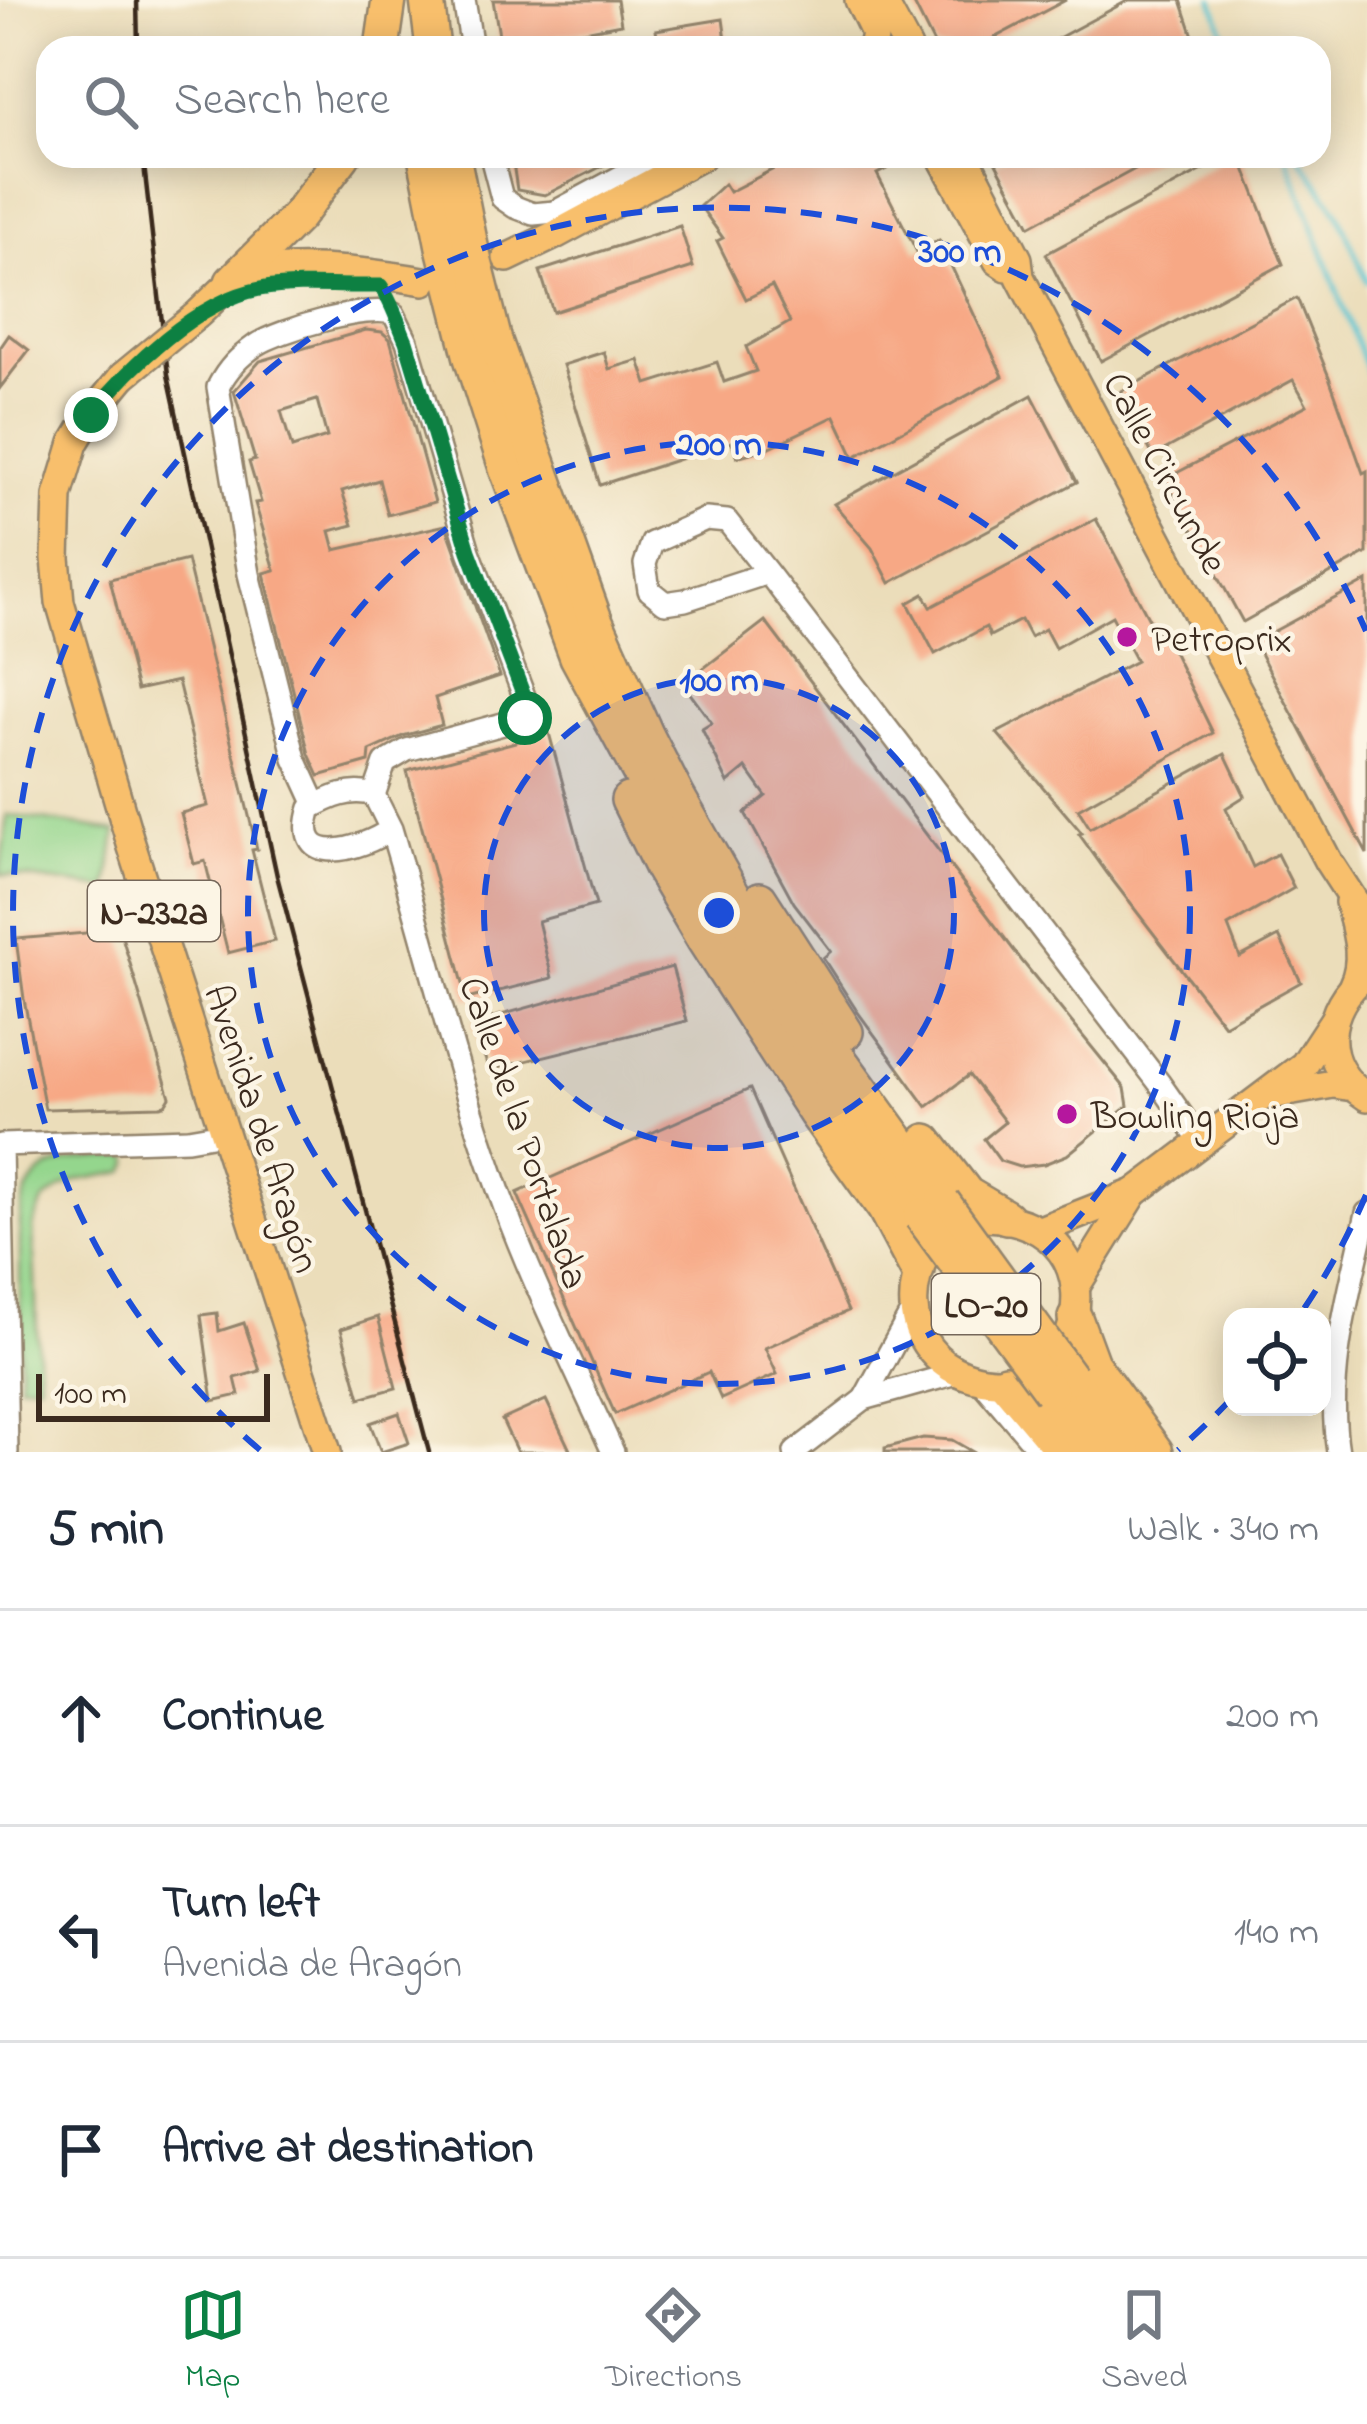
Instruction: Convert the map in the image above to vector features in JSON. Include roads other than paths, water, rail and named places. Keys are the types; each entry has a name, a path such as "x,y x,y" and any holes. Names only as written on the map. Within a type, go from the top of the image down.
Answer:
{"highway":[{"path":"385,36 393,0"},
{"path":"393,0 402,36"},
{"path":"428,0 432,36"},
{"path":"232,282 297,217 334,168"},
{"name":"LO-20","path":"427,168 471,358 505,466 577,657 732,944 807,1057 932,1209"},
{"name":"LO-20","path":"455,168 495,341 594,617 646,734 710,854 801,1006 1093,1452"},
{"path":"573,553 689,783 838,1020 989,1219"},
{"path":"577,657 614,773 662,869 748,1012 922,1262"},
{"path":"1064,1452 1033,1359 1092,1364 1156,1452"},
{"name":"LO-20","path":"1033,1359 1124,1452"}],"main road":[{"path":"859,0 875,36"},
{"path":"871,0 886,36"},
{"path":"882,0 902,36"},
{"path":"506,258 680,168"},
{"name":"Calle Circunde","path":"948,168 998,260 1020,277"},
{"name":"Calle Circunde","path":"971,168 1018,259 1020,277 1328,861 1367,921"},
{"name":"Avenida de Aragón","path":"197,315 255,290 306,286 386,299 424,281 305,268 262,271 232,282 123,376 91,415 74,443 58,496 60,602 131,844 327,1452"},
{"name":"Calle Circunde","path":"1347,892 1360,947 1360,980"},
{"path":"1040,1230 1134,1192 1304,1065 1333,1022 1340,1002 1360,980"},
{"path":"1333,1022 1336,1062 1362,1097"},
{"path":"1261,1098 1333,1084 1362,1097"},
{"path":"1033,1359 1134,1192"},
{"path":"989,1219 1040,1230 1070,1264 1033,1359"},
{"path":"922,1262 914,1283 913,1309 920,1335 936,1357 1033,1359"}],"street":[{"path":"464,0 470,36"},
{"path":"494,168 502,198 533,214 555,212 637,168"},
{"path":"386,299 406,341 469,551 530,712 525,718 406,750 386,763 374,795 346,793 310,808 307,819 308,834 327,850 370,844 391,829"},
{"path":"316,805 295,759 249,574 218,387 228,367 261,342 314,322 381,310 386,299"},
{"path":"768,573 665,604 649,590 645,563 652,543 706,519 727,521 768,573 1146,1066 1200,1141"},
{"name":"Calle de la Portalada","path":"374,795 391,829 506,1208 613,1452"},
{"path":"7,1452 2,1393 1,1145 188,1139 223,1133"},
{"path":"1338,1452 1333,1391 1338,1349 1367,1213"},
{"path":"795,1452 864,1399 913,1309"},
{"path":"864,1399 1033,1359 1041,1452"}],"waterway":[{"path":"1213,0 1225,36"},
{"path":"1291,168 1367,371"},
{"path":"1307,168 1338,212 1367,282"}],"railway":[{"path":"137,0 138,36"},
{"path":"144,168 168,375 277,876 429,1452"}],"place":[{"name":"Petroprix","path":"1127,637"},
{"name":"Bowling Rioja","path":"1067,1114"}]}
